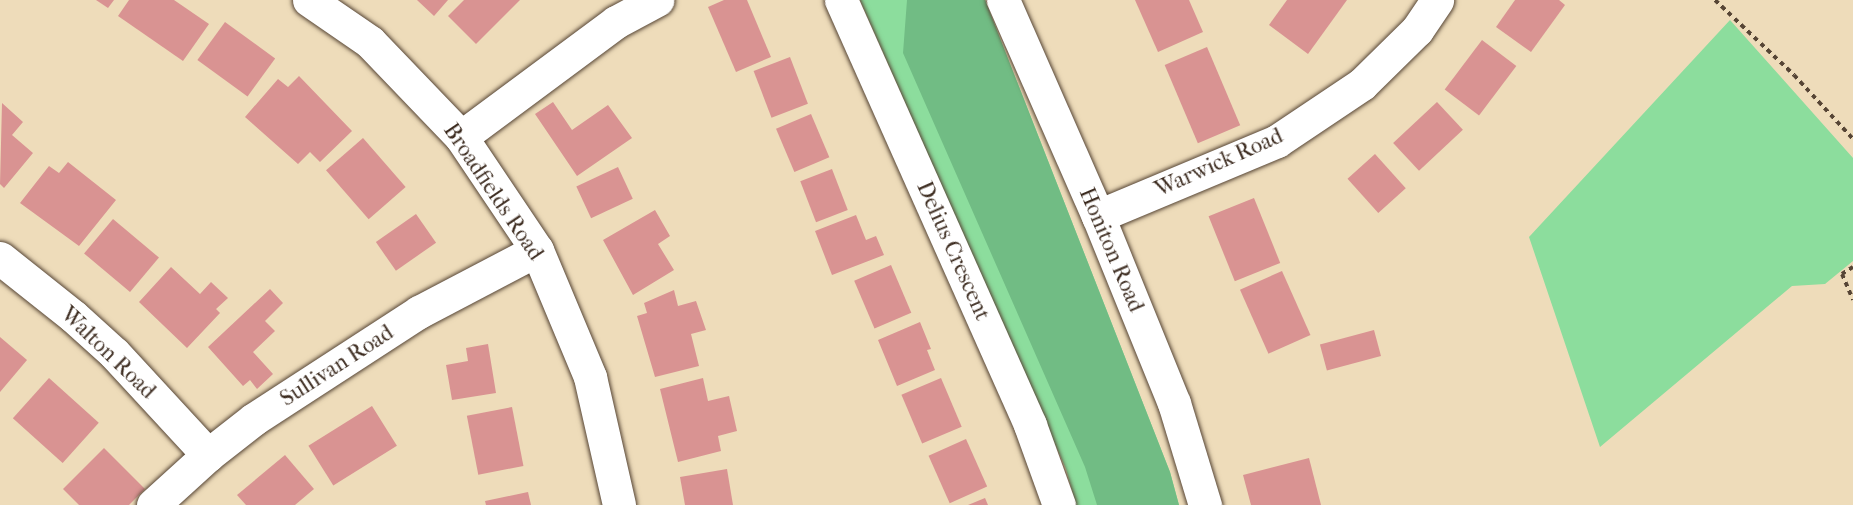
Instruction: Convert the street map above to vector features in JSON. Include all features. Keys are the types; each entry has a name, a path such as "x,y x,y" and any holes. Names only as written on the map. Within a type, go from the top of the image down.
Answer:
{"street":[{"name":"Broadfields Road","path":"309,0 370,42 461,137 537,250 590,377 619,505"},
{"path":"461,137 616,22 657,0"},
{"name":"Delius Crescent","path":"841,0 1030,425 1059,505"},
{"name":"Honiton Road","path":"1003,0 1098,216 1174,404 1205,505"},
{"name":"Warwick Road","path":"1098,216 1276,141 1362,84 1417,30 1437,0"},
{"name":"Sullivan Road","path":"153,505 207,455 254,419 419,312 537,250"},
{"name":"Walton Road","path":"0,258 114,353 207,455"}],"path":[{"path":"1715,0 1794,75 1853,139"},
{"path":"1853,267 1842,274 1853,300"}],"green space":[{"path":"860,0 985,0 1170,472 1179,505 1076,505 1066,469"},
{"path":"907,0 985,0 1170,472 1179,505 1097,505 1085,467 903,53"},
{"path":"1730,20 1853,158 1853,261 1825,284 1792,286 1600,447 1529,237"}],"building":[{"path":"96,0 114,0 108,8"},
{"path":"129,0 174,0 209,24 183,61 118,16"},
{"path":"417,0 448,0 434,16"},
{"path":"464,0 520,0 476,44 448,16"},
{"path":"724,0 747,0 771,57 736,72 708,7"},
{"path":"1135,0 1189,0 1203,32 1158,52"},
{"path":"1287,0 1347,0 1308,54 1269,25"},
{"path":"1515,0 1559,0 1565,5 1531,52 1496,27"},
{"path":"225,22 275,58 248,96 197,60"},
{"path":"1482,40 1516,66 1479,115 1445,90"},
{"path":"1207,47 1240,125 1198,143 1165,65"},
{"path":"790,57 808,104 772,118 754,71"},
{"path":"299,76 352,131 320,162 310,152 298,164 245,117 278,79 288,87"},
{"path":"553,102 572,130 608,105 632,138 577,176 535,114"},
{"path":"1437,102 1463,130 1419,171 1393,143"},
{"path":"2,103 23,122 12,135 33,153 4,188 0,184"},
{"path":"811,114 829,157 794,172 776,129"},
{"path":"363,138 406,187 369,219 326,170"},
{"path":"1375,154 1406,188 1378,213 1348,179"},
{"path":"68,162 116,200 79,246 20,203 49,166 59,173"},
{"path":"618,167 633,199 591,218 576,186"},
{"path":"832,169 848,210 816,222 800,181"},
{"path":"1254,198 1280,263 1235,281 1209,216"},
{"path":"655,210 670,236 658,244 674,270 633,295 603,240"},
{"path":"416,214 436,243 396,271 376,242"},
{"path":"856,215 866,240 876,236 884,255 832,275 815,231"},
{"path":"113,219 159,258 130,292 84,253"},
{"path":"891,265 911,313 874,328 854,281"},
{"path":"171,267 200,294 211,282 228,298 216,309 220,313 187,348 139,302"},
{"path":"1282,271 1310,335 1268,354 1240,290"},
{"path":"270,289 283,303 265,321 275,331 253,352 273,374 257,389 250,380 243,386 208,347"},
{"path":"674,290 678,306 696,301 706,330 691,334 699,366 655,377 637,316 647,313 644,303"},
{"path":"920,322 931,349 927,350 935,370 897,386 878,340"},
{"path":"1374,330 1381,356 1327,371 1320,344"},
{"path":"0,337 27,360 0,392"},
{"path":"488,344 496,393 452,400 446,365 468,361 466,348"},
{"path":"49,378 99,423 63,463 13,418"},
{"path":"703,378 708,401 729,396 737,431 718,436 721,451 678,462 660,389"},
{"path":"941,378 962,427 922,444 901,395"},
{"path":"372,406 397,446 333,486 308,446"},
{"path":"512,407 523,466 478,475 467,416"},
{"path":"966,439 987,487 950,503 929,456"},
{"path":"104,448 145,489 129,505 79,505 63,489"},
{"path":"285,455 314,489 295,505 246,505 237,495"},
{"path":"1309,458 1321,505 1251,505 1243,475"},
{"path":"727,469 733,505 685,505 680,477"},
{"path":"528,492 531,505 486,505 485,501"},
{"path":"985,498 988,505 968,505"}]}
